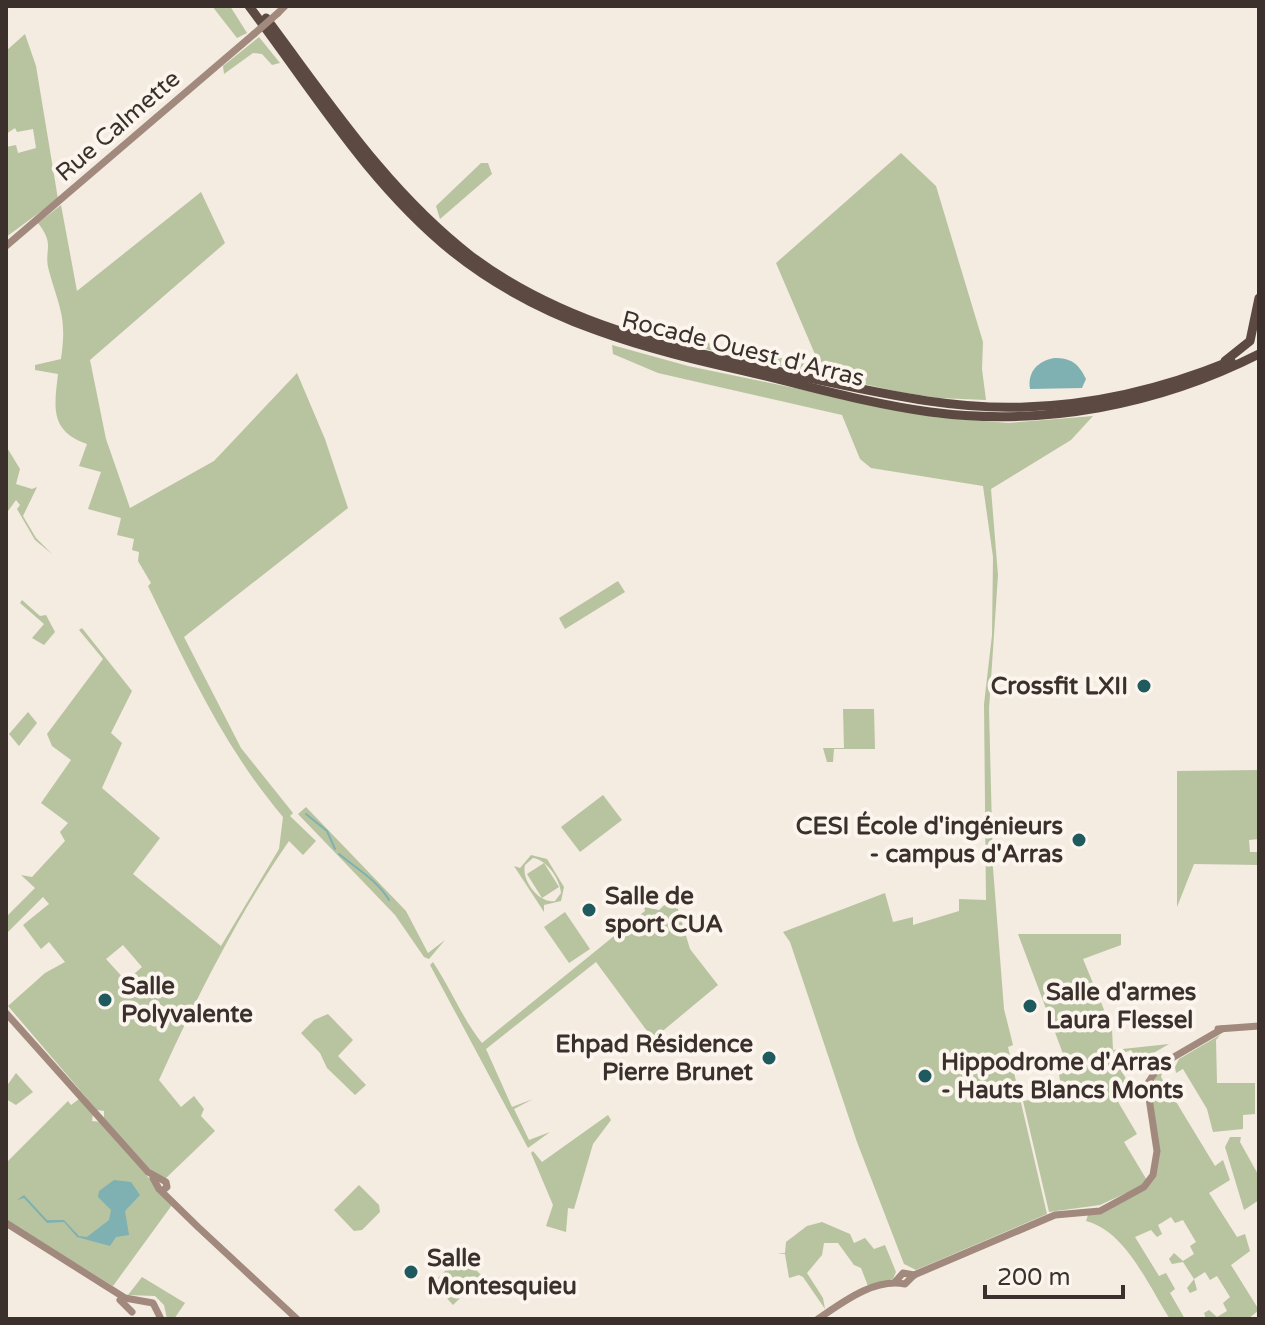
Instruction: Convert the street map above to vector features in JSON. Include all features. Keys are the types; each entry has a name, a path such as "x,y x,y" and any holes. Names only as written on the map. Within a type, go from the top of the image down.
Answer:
{"highway":[{"name":"Rocade Ouest d'Arras","path":"249,6 356,153 414,218 461,258 509,290 604,336 671,356 851,396 959,415 1012,416 1095,408 1141,399 1214,375 1259,356"},
{"name":"Rocade Ouest d'Arras","path":"257,6 362,147 426,217 472,256 516,286 600,326 684,351 898,397 958,406 1011,408 1083,403 1185,378 1259,348"},
{"path":"1185,378 1243,349 1254,331 1259,298"}],"street":[{"name":"Rue Calmette","path":"6,246 285,6"},
{"path":"6,1013 170,1197 297,1319"},
{"path":"818,1319 853,1295 898,1281 903,1273 911,1277 1051,1217 1076,1213 1088,1215 1108,1208 1144,1187 1153,1175 1156,1156 1147,1085 1155,1070 1222,1029 1259,1026"},
{"path":"6,1225 115,1297 133,1315 139,1303"},
{"path":"6,1225 125,1298 139,1303 153,1303 159,1318"}],"green space":[{"path":"212,6 230,6 247,33 237,38"},
{"path":"25,34 36,66 58,199 6,237 6,147 16,145 18,153 36,148 33,129 17,132 15,128 6,134 6,51"},
{"path":"259,37 280,63 272,65 262,54 253,53 224,74 223,66"},
{"path":"901,153 936,186 983,342 986,400 938,398 900,392 659,339 656,332 820,366 776,263"},
{"path":"481,163 488,163 492,174 440,219 436,206"},
{"path":"201,192 225,243 90,360 106,439 130,508 214,461 297,373 325,439 348,508 184,637 241,748 293,813 290,816 316,841 303,855 289,841 270,869 219,958 159,1080 181,1107 194,1096 204,1109 201,1116 215,1131 166,1178 156,1176 104,1118 104,1111 97,1110 8,1006 45,973 65,962 49,942 41,949 23,925 49,904 43,897 6,934 6,917 35,888 21,875 32,877 65,841 60,832 68,823 41,803 71,760 52,746 47,734 103,659 79,630 82,628 132,691 111,733 122,743 102,788 160,838 133,874 221,946 279,849 283,817 242,762 208,706 148,586 151,583 138,561 139,552 132,550 134,539 117,535 121,518 88,509 101,472 79,466 87,444 66,432 57,417 58,374 35,370 35,365 61,359 61,314 48,264 48,242 38,223 61,205 77,291","holes":["123,945 142,967 126,981 106,959"]},
{"name":"Hippodrome d'Arras - Hauts Blancs Monts","path":"612,345 688,366 934,417 1008,423 1093,416 1071,440 991,489 998,575 989,709 993,868 1004,1009 1013,1045 1008,1047 1047,1214 916,1270 904,1264 857,1142 790,942 783,932 885,893 893,922 913,917 913,925 959,911 959,899 986,900 984,704 992,635 993,557 983,486 871,468 860,459 842,415 658,373 613,354"},
{"path":"6,446 20,469 16,484 32,489 37,487 23,516 36,538 52,554 35,540 17,509 20,505 16,500 8,511"},
{"path":"618,581 625,592 565,629 559,618"},
{"path":"22,600 40,616 46,615 55,632 44,645 32,638 44,624 20,603"},
{"path":"843,709 874,709 875,749 834,749 833,762 827,762 823,748 844,748"},
{"path":"28,712 37,723 19,746 9,734"},
{"path":"1259,770 1259,839 1249,840 1250,852 1259,852 1259,865 1194,864 1177,907 1177,771"},
{"path":"603,795 622,820 580,852 561,827"},
{"path":"306,807 406,911 428,953 445,940 429,959 424,957 395,915 298,814"},
{"path":"531,855 547,859 564,887 561,901 544,905 544,912 514,866 520,868","holes":["533,858 548,866 558,882 561,893 555,901 537,895 526,877 525,865"]},
{"path":"544,863 559,887 542,898 527,874"},
{"path":"674,896 690,949 718,985 653,1039 596,962 486,1049 512,1107 533,1099 514,1109 529,1140 550,1132 528,1148 430,965 433,962 482,1043 645,911 644,907 659,910"},
{"path":"565,912 590,949 569,963 544,927"},
{"path":"1018,934 1121,934 1121,945 1083,959 1112,1029 1113,1050 1169,1044 1138,1062 1131,1050 1113,1057 1133,1090 1117,1100 1137,1134 1124,1142 1148,1182 1154,1154 1152,1090 1163,1069 1161,1077 1215,1166 1223,1160 1230,1180 1209,1193 1237,1237 1245,1234 1250,1251 1231,1265 1259,1310 1248,1319 1206,1319 1204,1313 1209,1310 1217,1317 1227,1311 1223,1303 1230,1297 1217,1276 1210,1280 1205,1272 1194,1279 1183,1262 1172,1264 1169,1259 1174,1253 1183,1261 1194,1254 1190,1246 1196,1242 1183,1220 1175,1223 1171,1217 1158,1225 1162,1234 1157,1237 1151,1230 1135,1237 1159,1276 1166,1273 1175,1289 1170,1293 1185,1319 1170,1319 1125,1248 1100,1227 1086,1221 1088,1215 1128,1195 1126,1193 1100,1205 1049,1212 1023,1101 1062,1095 1059,1074 1065,1059"},
{"path":"328,1014 353,1040 338,1056 366,1085 355,1095 327,1068 320,1053 301,1033 314,1020"},
{"path":"1220,1035 1216,1040 1217,1083 1255,1083 1255,1114 1243,1115 1243,1129 1213,1132 1207,1109 1183,1069 1176,1073 1175,1067 1179,1059"},
{"path":"16,1073 33,1092 16,1105 6,1099 6,1087"},
{"path":"79,1099 93,1113 92,1121 101,1122 172,1205 113,1286 6,1220 6,1163 68,1101 71,1105"},
{"path":"608,1115 611,1120 593,1144 574,1209 568,1208 566,1232 546,1226 553,1205 531,1153 533,1151 542,1162"},
{"path":"1230,1137 1241,1137 1240,1142 1259,1176 1259,1200 1244,1210 1225,1147"},
{"path":"359,1185 379,1205 380,1212 362,1230 354,1231 334,1210"},
{"path":"822,1222 850,1234 854,1243 865,1238 874,1249 885,1245 896,1272 893,1279 868,1286 861,1268 854,1265 838,1243 824,1243 822,1255 807,1273 823,1298 825,1309 803,1277 789,1278 785,1254 777,1253 785,1253 786,1242 807,1226"},
{"path":"461,1255 482,1276 453,1305 433,1283"},
{"path":"142,1277 185,1303 174,1319 167,1319 164,1305 155,1296 128,1295"},
{"path":"1194,1279 1197,1290 1190,1293 1187,1288"}],"water":[{"path":"1054,358 1069,360 1077,365 1086,379 1082,388 1030,389 1030,377 1035,368"},
{"path":"114,1180 131,1182 140,1195 125,1211 129,1235 116,1237 110,1246 77,1237 64,1222 47,1223 24,1198 17,1200 24,1195 47,1220 64,1220 79,1236 87,1237 109,1220 111,1210 98,1197 99,1191"}],"waterway":[{"path":"306,814 327,831 335,849"},
{"path":"339,854 373,881 389,900"}],"place":[{"name":"Crossfit LXII","path":"1144,686"},
{"name":"CESI École d'ingénieurs - campus d'Arras","path":"1079,840"},
{"name":"Salle de sport CUA","path":"589,910"},
{"name":"Salle Polyvalente","path":"105,1000"},
{"name":"Salle d'armes Laura Flessel","path":"1030,1006"},
{"name":"Ehpad Résidence Pierre Brunet","path":"769,1058"},
{"name":"Hippodrome d'Arras - Hauts Blancs Monts","path":"925,1076"},
{"name":"Salle Montesquieu","path":"411,1272"}]}
